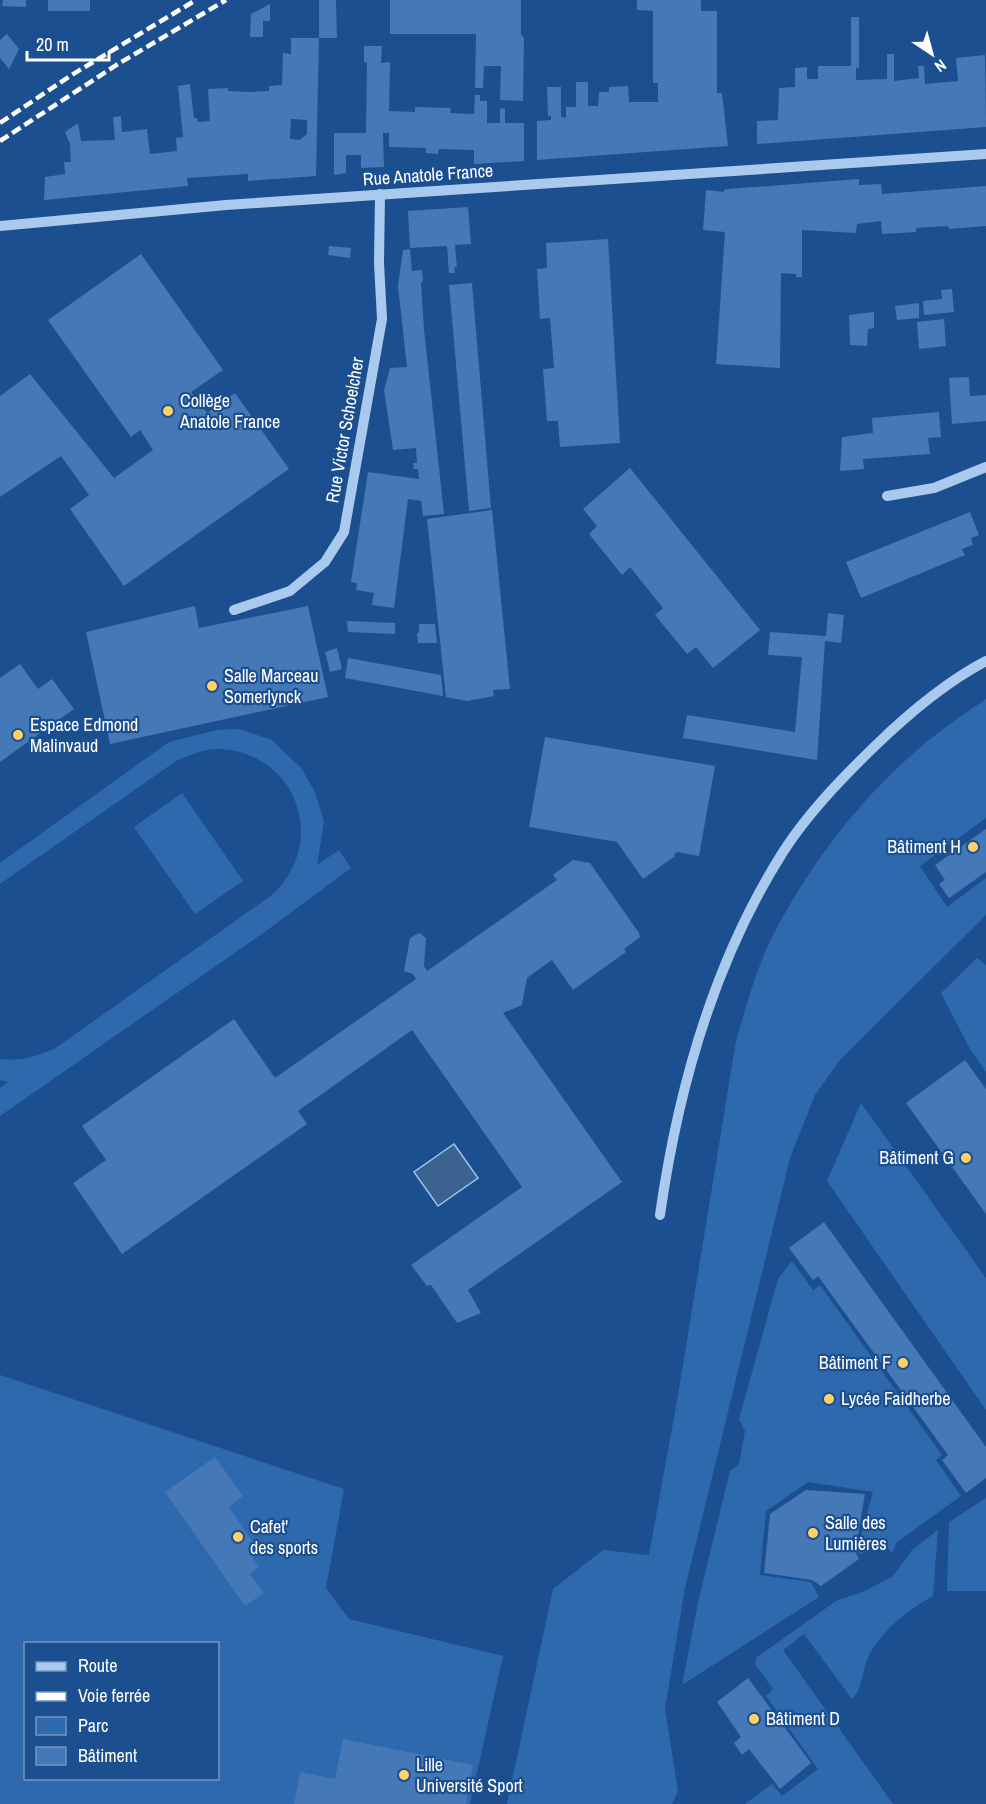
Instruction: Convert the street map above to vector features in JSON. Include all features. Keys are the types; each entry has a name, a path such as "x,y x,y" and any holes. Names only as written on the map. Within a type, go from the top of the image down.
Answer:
{"street":[{"name":"Rue Anatole France","path":"0,226 226,205 986,154"},
{"name":"Rue Victor Schoelcher","path":"234,610 290,591 325,562 344,532 382,319 379,263 380,194"},
{"path":"887,496 934,488 986,467"},
{"path":"660,1215 684,1088 734,942 784,850 854,766 891,730 927,700 986,661"}],"green space":[{"path":"986,699 986,818 920,866 947,907 986,878 986,915 840,1060 815,1095 790,1158 685,1588 665,1709 678,1791 672,1804 507,1804 553,1589 603,1550 649,1555 678,1395 736,1041 766,950 787,909 823,853 865,801 913,754"},
{"path":"239,729 272,740 302,769 315,792 324,821 317,865 339,850 351,868 266,931 0,1116 0,1088 8,1082 0,1080 0,1059 21,1059 54,1049 272,895 289,874 298,851 301,827 296,804 286,784 269,767 248,755 221,749 209,750 176,761 0,884 0,863 169,742 217,730"},
{"path":"182,793 243,881 195,914 134,827"},
{"path":"977,958 986,965 986,1072 970,1049 941,993"},
{"path":"861,1103 986,1278 986,1410 827,1181"},
{"path":"792,1261 813,1290 820,1285 942,1455 936,1460 961,1496 897,1542 892,1553 882,1542 861,1554 857,1550 873,1492 808,1482 766,1511 760,1575 811,1582 819,1597 682,1685 699,1598 730,1471 739,1464 745,1431 739,1419 778,1279"},
{"path":"0,1375 344,1489 326,1588 349,1619 503,1656 470,1804 0,1804"},
{"path":"986,1498 986,1591 947,1591 949,1522"},
{"path":"938,1530 933,1596 904,1615 879,1640 867,1660 860,1686 852,1699 804,1634 783,1650 893,1804 745,1804 772,1784 782,1796 818,1769 766,1696 773,1689 755,1664 756,1658 836,1601 865,1591 893,1576 912,1550"}],"shaded area":[{"path":"454,1144 478,1178 438,1206 414,1172"}],"building":[{"path":"3,0 26,0 26,7 2,6"},
{"path":"48,0 90,0 90,11 48,11"},
{"path":"319,0 336,0 337,38 319,38"},
{"path":"390,0 521,0 521,34 524,38 523,101 500,100 501,66 484,66 483,88 475,88 476,34 390,34"},
{"path":"637,0 701,0 701,11 717,11 717,93 722,93 728,146 537,160 537,121 551,120 551,116 548,116 547,87 561,87 561,117 566,118 566,107 576,107 576,82 588,82 588,106 598,106 599,92 609,92 609,87 628,86 629,102 658,102 658,83 653,83 653,11 637,10"},
{"path":"270,4 270,21 263,21 263,37 250,37 251,14"},
{"path":"851,17 859,17 859,68 856,68 856,80 887,79 887,54 894,54 894,81 919,78 918,66 924,66 925,84 958,81 956,58 985,55 986,127 757,144 757,121 778,120 779,88 795,87 795,68 807,67 807,79 818,79 818,66 851,66"},
{"path":"7,34 19,49 9,69 0,58 0,40"},
{"path":"291,38 319,38 316,176 248,181 248,174 187,178 188,186 44,200 45,177 65,174 64,162 71,162 70,144 65,132 78,123 81,141 115,140 113,117 121,116 122,132 147,129 150,154 177,151 176,138 183,137 178,86 190,84 194,118 197,118 198,122 210,121 208,89 269,91 269,86 282,85 283,53 291,54","holes":["291,119 307,120 307,134 300,140 290,139"]},
{"path":"364,46 382,46 381,63 390,62 389,111 415,112 415,107 451,108 450,113 474,114 475,95 480,95 480,101 487,101 487,123 500,123 500,108 505,109 505,123 524,123 524,161 474,164 474,150 439,149 438,154 426,153 426,148 389,147 389,133 383,133 384,167 361,168 361,155 346,155 346,173 334,175 334,133 366,133 367,63 364,62"},
{"path":"859,179 859,185 881,184 882,194 986,186 986,226 949,229 948,226 916,228 916,232 882,234 881,221 857,224 856,233 802,230 802,277 796,277 796,274 781,273 780,368 716,364 725,232 703,230 706,190 724,192 728,189"},
{"path":"468,207 471,244 455,245 457,267 454,267 455,273 449,273 447,246 410,248 408,211"},
{"path":"608,239 620,443 560,447 558,421 547,421 543,369 554,368 550,318 540,319 537,269 547,268 546,243"},
{"path":"329,246 351,248 350,258 328,255"},
{"path":"410,249 412,271 422,270 424,329 444,514 423,516 421,501 408,499 394,608 372,605 374,593 356,590 357,583 351,582 368,472 419,479 418,469 414,469 413,463 417,463 416,448 393,450 384,390 390,368 407,367 398,286 403,250"},
{"path":"141,254 223,370 191,392 207,413 235,393 289,469 124,586 70,509 89,495 61,456 0,497 0,396 30,374 114,478 153,450 140,430 131,437 48,320"},
{"path":"472,283 491,508 469,511 449,285"},
{"path":"952,289 954,312 924,315 923,301 942,299 941,290"},
{"path":"919,303 919,318 897,320 895,306"},
{"path":"874,312 874,328 868,329 867,346 850,345 849,315"},
{"path":"944,319 946,346 919,349 917,322"},
{"path":"969,377 970,396 986,395 986,421 952,424 949,378"},
{"path":"939,412 941,437 928,438 930,454 863,459 864,469 840,471 842,437 873,433 872,418"},
{"path":"630,468 760,630 713,668 696,647 687,654 655,615 663,608 630,567 622,575 589,534 597,526 583,509"},
{"path":"492,510 510,689 493,690 494,696 467,701 446,697 427,519"},
{"path":"970,512 979,535 971,538 973,545 962,549 965,555 861,598 846,562"},
{"name":"Salle Marceau Somerlynck","path":"195,606 199,628 308,606 328,697 110,744 86,632"},
{"path":"828,613 844,615 841,643 825,641 817,760 683,738 687,715 795,732 802,657 768,655 770,632 826,636"},
{"path":"347,621 395,623 395,634 348,632"},
{"path":"419,624 435,624 437,643 418,643"},
{"path":"337,648 342,669 330,672 325,652"},
{"path":"348,658 441,675 443,696 345,678"},
{"name":"Espace Edmond Malinvaud","path":"20,664 38,689 52,679 74,709 0,762 0,678"},
{"path":"545,737 715,766 699,856 677,852 675,856 643,879 617,842 529,827"},
{"name":"Bâtiment H","path":"986,829 986,872 949,898 939,884 945,880 935,865"},
{"path":"573,860 590,863 640,937 624,949 626,952 573,990 552,960 527,978 522,1005 503,1013 622,1182 468,1290 481,1313 457,1323 431,1285 427,1286 411,1265 522,1187 412,1030 298,1111 307,1124 122,1254 73,1183 106,1160 82,1126 234,1019 275,1078 416,979 413,974 404,971 410,938 420,933 426,938 424,966 427,971 557,880 553,875"},
{"name":"Bâtiment G","path":"965,1060 986,1089 986,1214 906,1103"},
{"name":"Bâtiment F","path":"824,1222 986,1447 986,1478 966,1493 942,1460 948,1455 818,1276 813,1280 789,1248"},
{"path":"215,1457 243,1496 229,1507 257,1548 250,1554 259,1567 250,1574 264,1593 245,1606 165,1492"},
{"name":"Salle des Lumières","path":"806,1490 865,1494 855,1551 859,1559 821,1586 812,1580 764,1573 770,1514"},
{"name":"Bâtiment D","path":"748,1678 811,1763 780,1789 749,1749 742,1755 734,1743 741,1737 717,1702"},
{"name":"Lille Université Sport","path":"343,1739 473,1765 466,1804 294,1804 300,1772 335,1779"}],"railway":[{"path":"0,123 70,76 196,0"},
{"path":"0,141 118,64 226,0"}],"place":[{"name":"Collège Anatole France","path":"168,411"},
{"name":"Salle Marceau Somerlynck","path":"212,686"},
{"name":"Espace Edmond Malinvaud","path":"18,735"},
{"name":"Bâtiment H","path":"973,847"},
{"name":"Bâtiment G","path":"966,1158"},
{"name":"Bâtiment F","path":"903,1363"},
{"name":"Lycée Faidherbe","path":"829,1399"},
{"name":"Salle des Lumières","path":"813,1533"},
{"name":"Cafet' des sports","path":"238,1537"},
{"name":"Bâtiment D","path":"754,1719"},
{"name":"Lille Université Sport","path":"404,1775"}]}
